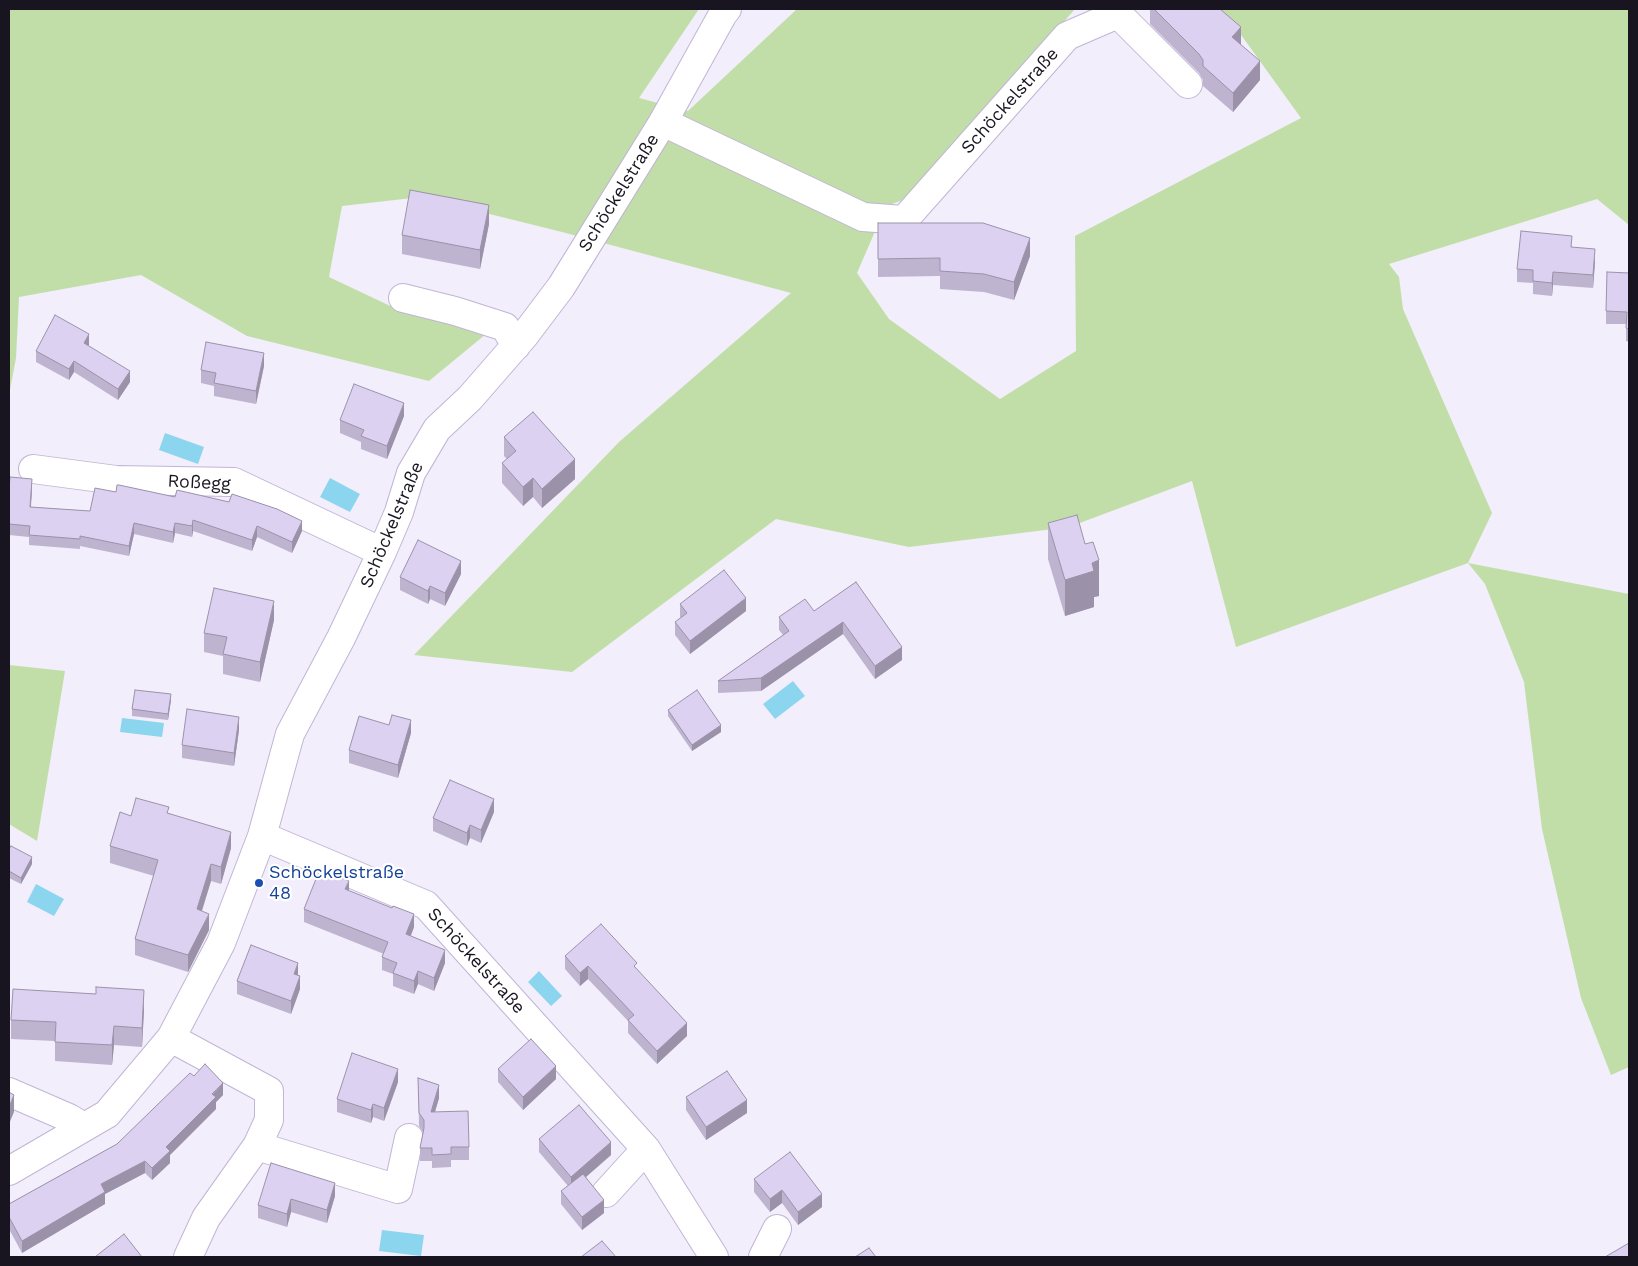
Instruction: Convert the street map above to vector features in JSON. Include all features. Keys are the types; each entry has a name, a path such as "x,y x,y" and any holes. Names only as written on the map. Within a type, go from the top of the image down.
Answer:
{"street":[{"name":"Schöckelstraße","path":"9,1171 107,1114 171,1038 221,944 262,836 290,734 341,638 382,552 399,512 411,473 437,429 470,398 516,346 561,287 663,122 727,9"},
{"name":"Schöckelstraße","path":"663,122 863,217 904,220 1067,36 1118,14 1188,84"},
{"path":"403,298 455,310 504,327 516,346"},
{"name":"Roßegg","path":"33,469 116,480 234,482 382,552"},
{"name":"Schöckelstraße","path":"262,836 426,904 646,1148 714,1257"},
{"path":"171,1038 268,1091 268,1120 257,1146 206,1218 188,1257"},
{"path":"9,1092 69,1118 84,1127"},
{"path":"257,1146 398,1189 409,1138"},
{"path":"606,1193 646,1148"},
{"path":"763,1257 777,1230"}],"green space":[{"path":"9,9 699,9 639,98 688,111 797,9 1075,9 991,105 903,200 886,206 857,273 889,319 1000,399 1076,351 1075,236 1301,118 1231,21 1218,9 1629,9 1629,225 1597,199 1389,264 1399,277 1403,309 1492,513 1468,563 1236,647 1192,481 1069,527 909,547 776,519 572,672 414,655 619,442 791,293 562,232 421,197 342,206 329,277 403,312 486,334 429,381 247,336 141,275 19,297 16,358 9,395"},
{"path":"1468,563 1629,594 1629,1067 1611,1075 1581,998 1542,829 1524,682 1485,584"},
{"path":"9,665 65,671 37,841 9,824"}],"water":[{"path":"165,433 204,447 198,464 159,450"},
{"path":"330,478 360,494 350,512 320,497"},
{"path":"793,681 805,696 775,719 763,704"},
{"path":"122,718 164,723 162,737 120,732"},
{"path":"36,884 64,899 54,916 27,902"},
{"path":"539,971 562,996 551,1006 528,982"},
{"path":"382,1230 424,1235 421,1256 379,1251"}],"building":[{"path":"1154,9 1220,9 1241,27 1232,37 1260,61 1233,93 1203,66 1203,60 1199,54"},
{"path":"410,190 489,205 480,250 402,235"},
{"path":"878,223 983,223 1030,238 1014,282 984,274 940,271 940,258 878,259"},
{"path":"1521,231 1572,236 1571,247 1595,249 1593,275 1553,272 1552,283 1533,281 1533,270 1517,269"},
{"path":"1607,272 1629,273 1629,329 1626,328 1627,312 1606,311"},
{"path":"55,315 89,334 84,343 130,371 118,389 74,361 69,369 36,351"},
{"path":"206,342 264,353 256,391 214,383 216,373 201,370"},
{"path":"354,384 404,403 387,446 361,436 364,430 340,420"},
{"path":"533,412 575,459 542,489 533,478 523,487 502,463 516,451 504,437"},
{"path":"10,477 32,479 30,507 90,511 95,488 116,492 117,485 119,485 175,497 177,490 229,502 232,494 277,509 302,521 292,542 257,526 252,540 193,520 192,526 175,523 173,532 134,523 129,546 80,536 80,539 29,535 30,526 9,524"},
{"path":"1077,515 1085,544 1093,542 1099,560 1092,563 1094,571 1065,580 1048,523"},
{"path":"418,540 461,561 445,593 430,586 428,591 400,577"},
{"path":"724,570 746,598 690,641 675,622 687,613 680,604"},
{"path":"856,582 902,647 875,666 843,622 761,678 718,681 789,631 779,617 805,599 814,611"},
{"path":"214,588 274,601 260,662 223,654 227,637 204,633"},
{"path":"135,690 171,694 168,714 132,709"},
{"path":"697,690 721,725 692,745 668,710"},
{"path":"187,709 239,717 234,753 182,745"},
{"path":"392,715 411,720 398,765 349,750 359,716 389,725"},
{"path":"450,780 494,799 481,830 470,825 467,833 433,818"},
{"path":"136,798 169,807 167,813 231,832 221,867 211,864 197,909 209,914 188,955 135,939 158,860 110,846 120,812 131,816"},
{"path":"11,846 32,857 21,878 9,871 9,849"},
{"path":"320,869 349,881 345,889 392,908 393,906 414,914 406,934 445,950 434,978 418,971 414,981 393,973 397,963 382,957 388,942 304,909"},
{"path":"601,924 637,963 634,966 687,1023 657,1051 628,1020 634,1015 588,966 580,973 565,956"},
{"path":"251,945 298,963 294,974 300,976 291,1001 237,981"},
{"path":"96,987 144,990 142,1028 114,1026 112,1045 55,1042 56,1022 11,1020 13,989 96,994"},
{"path":"531,1039 556,1066 523,1097 498,1069"},
{"path":"352,1053 398,1069 384,1108 373,1104 371,1110 337,1099"},
{"path":"205,1064 223,1083 212,1094 216,1097 166,1147 170,1151 152,1168 145,1161 101,1184 105,1192 22,1241 9,1217 9,1204 117,1144 190,1073 194,1076"},
{"path":"727,1071 747,1100 706,1127 686,1097"},
{"path":"418,1078 439,1085 431,1112 468,1111 469,1147 451,1147 451,1154 432,1155 432,1148 420,1148 424,1120 419,1113"},
{"path":"9,1092 14,1095 9,1107"},
{"path":"579,1105 611,1142 571,1177 539,1139"},
{"path":"790,1152 822,1194 798,1212 782,1190 770,1199 754,1179"},
{"path":"271,1163 335,1183 327,1210 291,1199 287,1214 258,1205"},
{"path":"583,1174 604,1200 582,1217 561,1191"},
{"path":"124,1234 142,1257 95,1257"},
{"path":"602,1241 616,1257 581,1257"},
{"path":"1629,1243 1629,1257 1605,1257"},
{"path":"869,1248 876,1257 855,1257"}],"place":[{"name":"Schöckelstraße 48","path":"259,883"}]}
